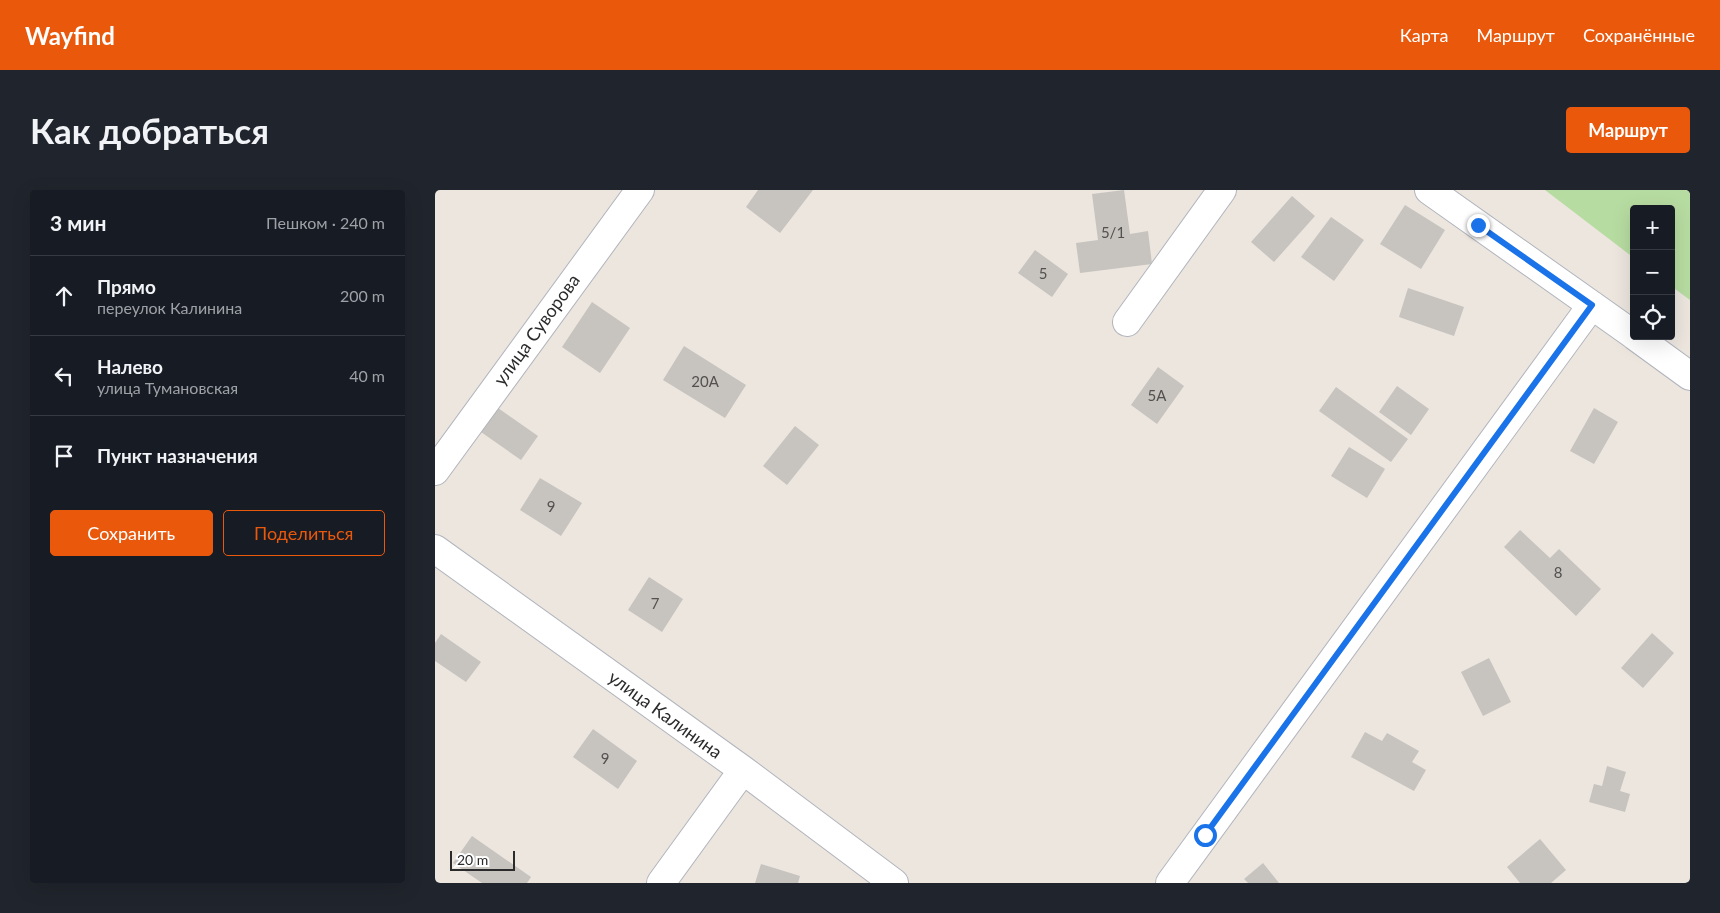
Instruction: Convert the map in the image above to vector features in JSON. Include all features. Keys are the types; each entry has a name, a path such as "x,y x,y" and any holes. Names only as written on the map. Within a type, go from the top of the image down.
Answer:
{"street":[{"name":"улица Суворова","path":"435,471 640,190"},
{"path":"1127,322 1222,190"},
{"path":"1429,190 1630,333"},
{"path":"1170,883 1592,305"},
{"path":"1640,340 1690,376"},
{"name":"улица Калинина","path":"435,549 743,770 894,883"},
{"path":"661,883 743,770"}],"green space":[{"path":"1545,190 1690,190 1690,300 1675,289 1675,205 1630,205 1630,255"}],"building":[{"path":"758,190 813,190 780,233 746,207"},
{"path":"1124,190 1130,234 1148,231 1152,264 1080,273 1076,243 1098,240 1092,194"},
{"path":"1292,196 1315,216 1274,262 1251,242"},
{"path":"1405,205 1445,230 1421,269 1380,244"},
{"path":"1331,217 1364,240 1334,281 1301,257"},
{"path":"1035,250 1068,274 1052,297 1018,273"},
{"path":"1408,288 1464,307 1454,336 1399,317"},
{"path":"592,302 630,328 600,373 562,347"},
{"path":"684,346 746,385 725,418 663,380"},
{"path":"1158,367 1184,386 1157,424 1131,405"},
{"path":"1397,386 1429,409 1411,435 1379,412"},
{"path":"1336,387 1408,439 1391,462 1319,411"},
{"path":"498,408 538,436 521,460 481,432"},
{"path":"1594,408 1618,422 1594,464 1570,451"},
{"path":"795,426 819,445 787,485 763,466"},
{"path":"1349,447 1385,469 1367,498 1331,476"},
{"path":"540,478 582,503 561,536 520,510"},
{"path":"1520,530 1550,558 1559,549 1601,589 1576,616 1504,547"},
{"path":"649,577 683,599 662,632 628,610"},
{"path":"1652,633 1674,653 1643,688 1621,668"},
{"path":"441,634 481,662 466,682 435,661 435,643"},
{"path":"1489,658 1511,702 1483,716 1461,672"},
{"path":"593,729 637,761 618,789 573,757"},
{"path":"1365,732 1382,741 1387,733 1419,751 1412,762 1426,770 1414,791 1351,757"},
{"path":"1607,766 1626,772 1620,791 1630,794 1625,812 1589,802 1594,784 1602,786"},
{"path":"472,836 531,877 527,883 482,883 453,863"},
{"path":"1540,839 1566,870 1551,883 1520,883 1507,867"},
{"path":"1263,863 1279,883 1248,883 1244,879"},
{"path":"761,864 800,876 798,883 755,883"}],"route":[{"path":"1205,835 1592,305 1478,225"}]}
